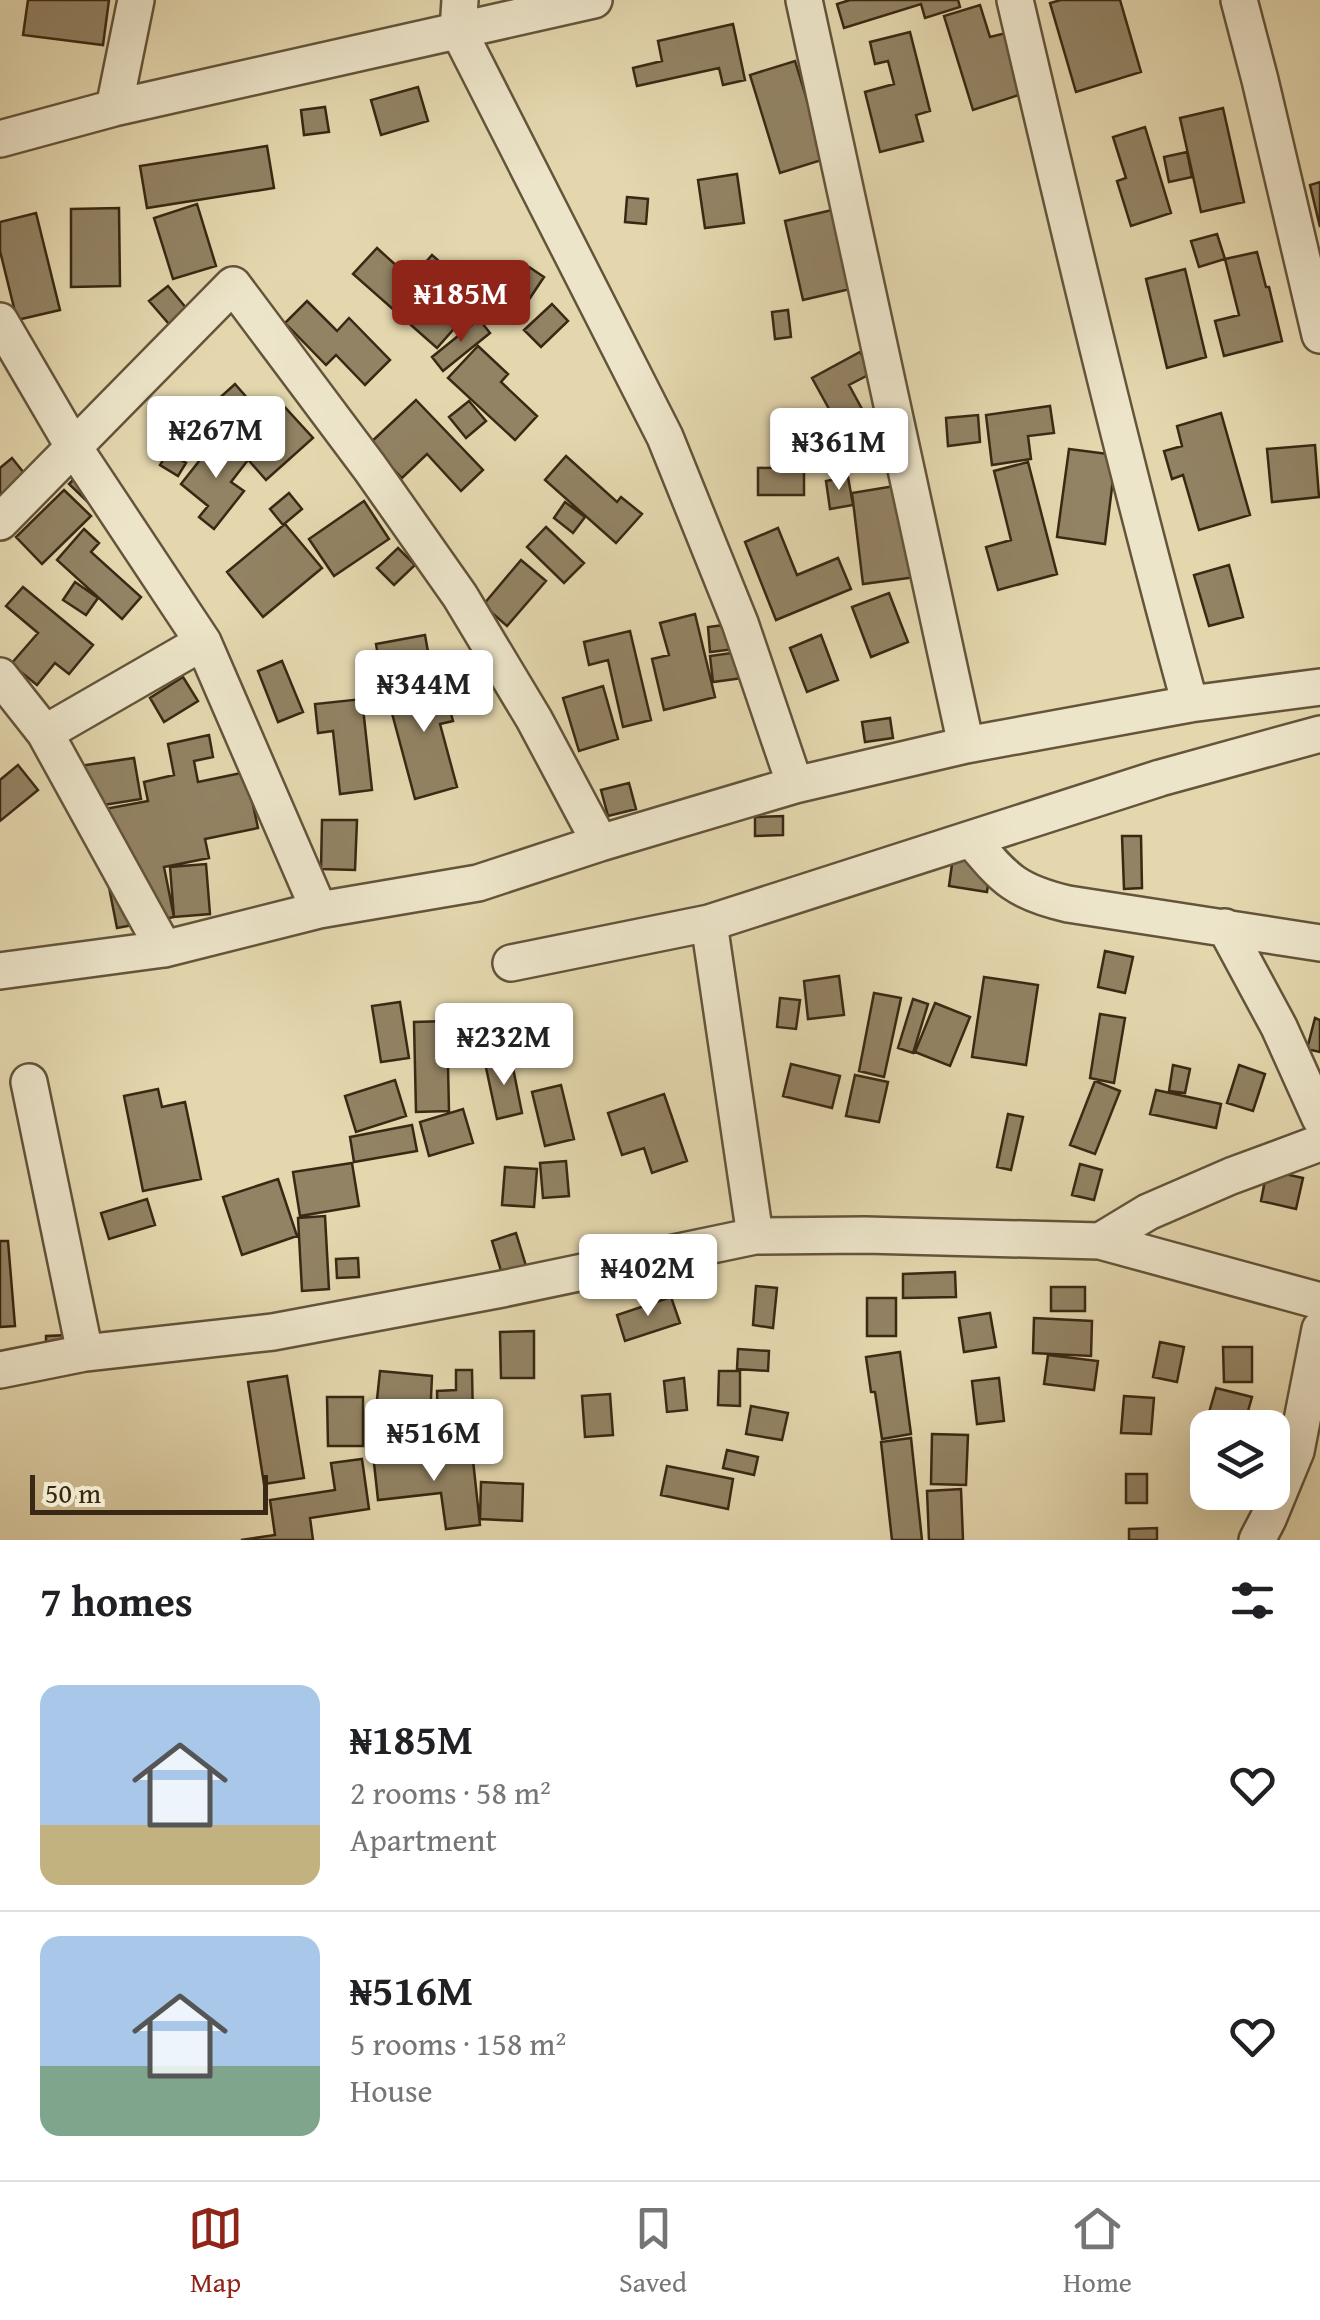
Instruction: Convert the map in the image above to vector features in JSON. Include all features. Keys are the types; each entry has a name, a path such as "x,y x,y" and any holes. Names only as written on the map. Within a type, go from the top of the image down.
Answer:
{"street":[{"path":"114,108 136,0"},
{"path":"0,139 459,15 594,0"},
{"path":"804,0 966,744"},
{"path":"1015,0 1131,480 1190,704"},
{"path":"1239,0 1320,336"},
{"path":"459,15 665,437 740,623 795,784"},
{"path":"0,522 233,285 460,596 534,719 600,843"},
{"path":"0,321 72,446 203,642 319,910"},
{"path":"45,733 203,642"},
{"path":"0,676 45,733 164,948"},
{"path":"0,971 164,948 319,910 478,883 795,784 966,744 1190,704 1320,687"},
{"path":"511,963 709,923 1160,778 1320,734"},
{"path":"972,840 1007,879 1036,896 1320,944"},
{"path":"709,923 755,1236"},
{"path":"1225,927 1279,1028 1320,1118"},
{"path":"29,1082 85,1353"},
{"path":"1100,1240 1148,1212 1320,1143"},
{"path":"0,1370 85,1353 273,1332 502,1290 755,1236 1100,1240 1320,1301"},
{"path":"1257,1540 1296,1451 1320,1329"}],"building":[{"path":"28,0 109,0 103,45 23,35"},
{"path":"850,0 958,0 960,7 925,18 921,4 844,28 837,4"},
{"path":"1120,0 1141,72 1076,92 1050,3"},
{"path":"980,5 990,37 1006,33 1025,93 973,110 944,16"},
{"path":"733,24 745,80 723,85 719,68 637,86 633,68 662,61 658,41"},
{"path":"910,32 930,111 916,115 923,141 880,152 865,92 894,84 888,61 875,64 870,42"},
{"path":"795,61 825,159 780,173 750,75"},
{"path":"418,87 428,121 381,135 371,100"},
{"path":"325,107 329,132 304,135 301,110"},
{"path":"1223,108 1244,202 1201,212 1180,118"},
{"path":"1145,127 1171,213 1131,226 1117,181 1126,178 1113,137"},
{"path":"267,146 274,188 147,208 140,166"},
{"path":"1187,152 1192,177 1169,182 1164,157"},
{"path":"737,174 744,223 705,228 698,180"},
{"path":"1320,182 1320,227 1310,185"},
{"path":"627,197 648,199 646,224 625,222"},
{"path":"197,204 216,266 173,279 154,218"},
{"path":"119,208 120,286 71,287 71,209"},
{"path":"832,210 850,289 803,300 785,221"},
{"path":"36,213 60,310 17,320 0,251 0,222"},
{"path":"1217,234 1225,259 1199,267 1191,241"},
{"path":"377,248 411,279 432,255 481,298 437,348 353,274"},
{"path":"1257,252 1282,341 1224,356 1215,321 1239,315 1225,259"},
{"path":"529,267 544,277 528,301 513,291"},
{"path":"1185,269 1206,357 1167,368 1146,279"},
{"path":"168,286 187,309 169,324 149,301"},
{"path":"307,301 337,331 349,318 390,360 365,385 336,355 326,365 285,323"},
{"path":"552,304 568,321 541,347 524,330"},
{"path":"788,310 791,337 775,339 772,312"},
{"path":"479,319 490,333 443,371 432,357"},
{"path":"478,346 508,374 501,382 537,416 515,440 448,378"},
{"path":"860,352 872,373 849,385 875,433 850,447 812,378"},
{"path":"235,384 249,400 236,411 252,429 281,403 313,438 266,480 205,411"},
{"path":"416,400 483,470 461,491 427,454 402,478 369,444"},
{"path":"469,401 486,421 466,438 449,417"},
{"path":"1050,406 1054,433 1028,436 1031,459 992,465 986,415"},
{"path":"1221,413 1250,515 1199,530 1183,475 1172,479 1164,451 1182,446 1177,426"},
{"path":"978,415 980,442 948,446 946,418"},
{"path":"218,437 248,460 231,482 244,491 214,529 199,517 208,506 181,484"},
{"path":"1315,445 1319,497 1272,502 1267,449"},
{"path":"1069,449 1116,455 1105,544 1057,537"},
{"path":"168,452 186,463 178,476 160,465"},
{"path":"566,456 617,502 621,497 642,514 616,543 545,480"},
{"path":"12,458 28,478 0,502 0,468"},
{"path":"1028,462 1057,574 998,590 986,547 1011,540 994,471"},
{"path":"804,467 804,495 758,495 758,468"},
{"path":"84,469 93,507 69,484"},
{"path":"848,477 853,505 830,509 826,481"},
{"path":"907,484 924,576 863,584 852,493"},
{"path":"64,490 91,516 42,564 16,537"},
{"path":"289,493 302,509 283,525 270,509"},
{"path":"364,501 389,539 334,576 309,539"},
{"path":"565,502 585,517 573,533 554,518"},
{"path":"285,524 322,568 263,617 227,572"},
{"path":"546,527 584,563 564,583 527,547"},
{"path":"778,528 797,575 838,558 851,589 776,620 745,542"},
{"path":"84,529 99,543 91,552 141,597 122,619 57,560"},
{"path":"398,548 415,565 394,585 377,568"},
{"path":"521,560 546,581 507,626 483,605"},
{"path":"1229,565 1243,617 1209,626 1194,575"},
{"path":"75,582 98,598 86,615 63,600"},
{"path":"23,587 93,645 69,674 55,663 37,685 11,664 38,633 6,606"},
{"path":"889,593 908,642 871,657 852,607"},
{"path":"695,614 715,697 664,710 652,659 669,655 660,623"},
{"path":"732,624 735,649 710,652 708,627"},
{"path":"630,631 651,720 623,727 608,660 589,665 584,642"},
{"path":"425,635 430,663 381,673 376,644"},
{"path":"821,635 838,680 807,692 790,648"},
{"path":"739,652 743,678 713,682 710,656"},
{"path":"282,661 303,712 278,722 258,671"},
{"path":"441,676 453,721 440,724 457,787 415,799 386,691"},
{"path":"183,677 198,701 164,722 150,698"},
{"path":"603,686 618,739 579,751 563,698"},
{"path":"362,699 372,790 340,794 333,731 318,733 315,704"},
{"path":"890,718 893,738 865,742 862,722"},
{"path":"209,735 213,757 194,761 198,782 246,772 258,828 205,839 209,858 164,867 174,917 117,928 94,811 148,801 144,782 174,775 168,744"},
{"path":"134,758 141,799 85,808 79,766"},
{"path":"18,765 38,790 0,821 0,780"},
{"path":"629,783 636,809 608,816 601,790"},
{"path":"783,816 783,835 755,836 755,817"},
{"path":"322,820 357,820 355,870 321,869"},
{"path":"1122,836 1141,836 1142,888 1124,889"},
{"path":"953,857 991,862 987,892 949,886"},
{"path":"206,864 210,914 174,917 170,867"},
{"path":"1105,951 1133,957 1125,993 1098,987"},
{"path":"839,976 844,1015 808,1019 804,981"},
{"path":"984,977 1038,985 1026,1065 972,1057"},
{"path":"874,993 901,998 884,1077 859,1071"},
{"path":"780,998 800,1000 796,1029 777,1027"},
{"path":"913,999 928,1004 913,1053 898,1048"},
{"path":"400,1002 409,1058 381,1062 372,1006"},
{"path":"935,1003 970,1017 950,1066 915,1052"},
{"path":"550,1010 555,1034 528,1040 523,1016"},
{"path":"1100,1014 1125,1018 1114,1083 1090,1078"},
{"path":"1315,1018 1320,1020 1320,1052 1307,1049"},
{"path":"447,1021 449,1111 416,1112 414,1022"},
{"path":"511,1058 522,1113 497,1119 485,1063"},
{"path":"791,1064 840,1076 832,1108 783,1096"},
{"path":"1173,1065 1190,1069 1185,1093 1169,1091"},
{"path":"1239,1065 1265,1074 1253,1111 1227,1103"},
{"path":"855,1075 888,1082 879,1122 846,1116"},
{"path":"395,1080 406,1116 356,1132 345,1096"},
{"path":"1095,1081 1120,1091 1095,1154 1070,1145"},
{"path":"561,1085 574,1139 545,1146 532,1092"},
{"path":"158,1089 162,1107 185,1102 201,1179 143,1191 124,1096"},
{"path":"1156,1090 1221,1104 1216,1128 1150,1114"},
{"path":"664,1094 687,1161 652,1173 644,1148 622,1155 608,1113"},
{"path":"463,1109 473,1143 429,1156 420,1122"},
{"path":"1008,1114 1023,1117 1011,1170 997,1167"},
{"path":"412,1125 417,1151 354,1162 350,1137"},
{"path":"566,1161 569,1196 543,1198 540,1163"},
{"path":"352,1163 359,1206 300,1216 293,1172"},
{"path":"1080,1164 1102,1170 1094,1200 1072,1195"},
{"path":"505,1167 537,1169 534,1207 502,1205"},
{"path":"1267,1170 1303,1178 1296,1209 1261,1201"},
{"path":"278,1179 297,1236 242,1255 223,1197"},
{"path":"147,1199 155,1225 109,1239 101,1213"},
{"path":"325,1216 329,1289 302,1291 298,1218"},
{"path":"516,1233 526,1266 502,1274 492,1241"},
{"path":"0,1241 8,1241 15,1326 0,1327"},
{"path":"358,1258 359,1277 337,1278 336,1259"},
{"path":"955,1272 956,1297 903,1298 903,1274"},
{"path":"756,1286 777,1288 773,1328 753,1325"},
{"path":"1051,1287 1085,1287 1085,1311 1051,1311"},
{"path":"671,1297 680,1323 625,1341 617,1315"},
{"path":"867,1298 896,1298 896,1336 867,1336"},
{"path":"990,1313 996,1347 964,1352 959,1318"},
{"path":"1034,1318 1092,1321 1091,1356 1033,1353"},
{"path":"534,1331 534,1378 501,1378 500,1332"},
{"path":"70,1335 46,1357 46,1336"},
{"path":"1160,1342 1184,1347 1177,1382 1153,1377"},
{"path":"1223,1347 1252,1347 1252,1382 1224,1382"},
{"path":"738,1349 769,1351 768,1371 737,1369"},
{"path":"900,1352 911,1434 882,1439 866,1357"},
{"path":"1048,1355 1098,1361 1094,1390 1044,1384"},
{"path":"456,1370 472,1370 473,1421 438,1422 437,1391 456,1390"},
{"path":"380,1371 432,1376 429,1442 373,1437"},
{"path":"719,1371 740,1371 740,1406 718,1405"},
{"path":"287,1376 304,1478 264,1484 248,1382"},
{"path":"684,1378 687,1410 667,1412 664,1381"},
{"path":"999,1378 1004,1421 977,1424 972,1381"},
{"path":"1216,1388 1252,1397 1248,1410 1210,1410"},
{"path":"610,1394 613,1435 585,1437 582,1396"},
{"path":"1124,1396 1154,1398 1151,1434 1121,1433"},
{"path":"327,1397 363,1397 363,1446 328,1446"},
{"path":"751,1406 788,1413 782,1440 746,1434"},
{"path":"932,1434 968,1435 966,1485 931,1484"},
{"path":"911,1438 922,1540 892,1540 881,1442"},
{"path":"727,1450 758,1457 754,1475 723,1468"},
{"path":"472,1451 480,1525 446,1529 441,1493 378,1500 374,1463"},
{"path":"362,1459 369,1509 310,1518 313,1540 241,1540 275,1535 270,1500 335,1490 331,1463"},
{"path":"667,1466 733,1479 728,1509 661,1495"},
{"path":"1126,1474 1147,1474 1147,1503 1126,1503"},
{"path":"481,1482 523,1484 522,1521 480,1519"},
{"path":"961,1489 963,1540 929,1540 927,1491"},
{"path":"1157,1528 1157,1540 1129,1540 1129,1529"}]}
